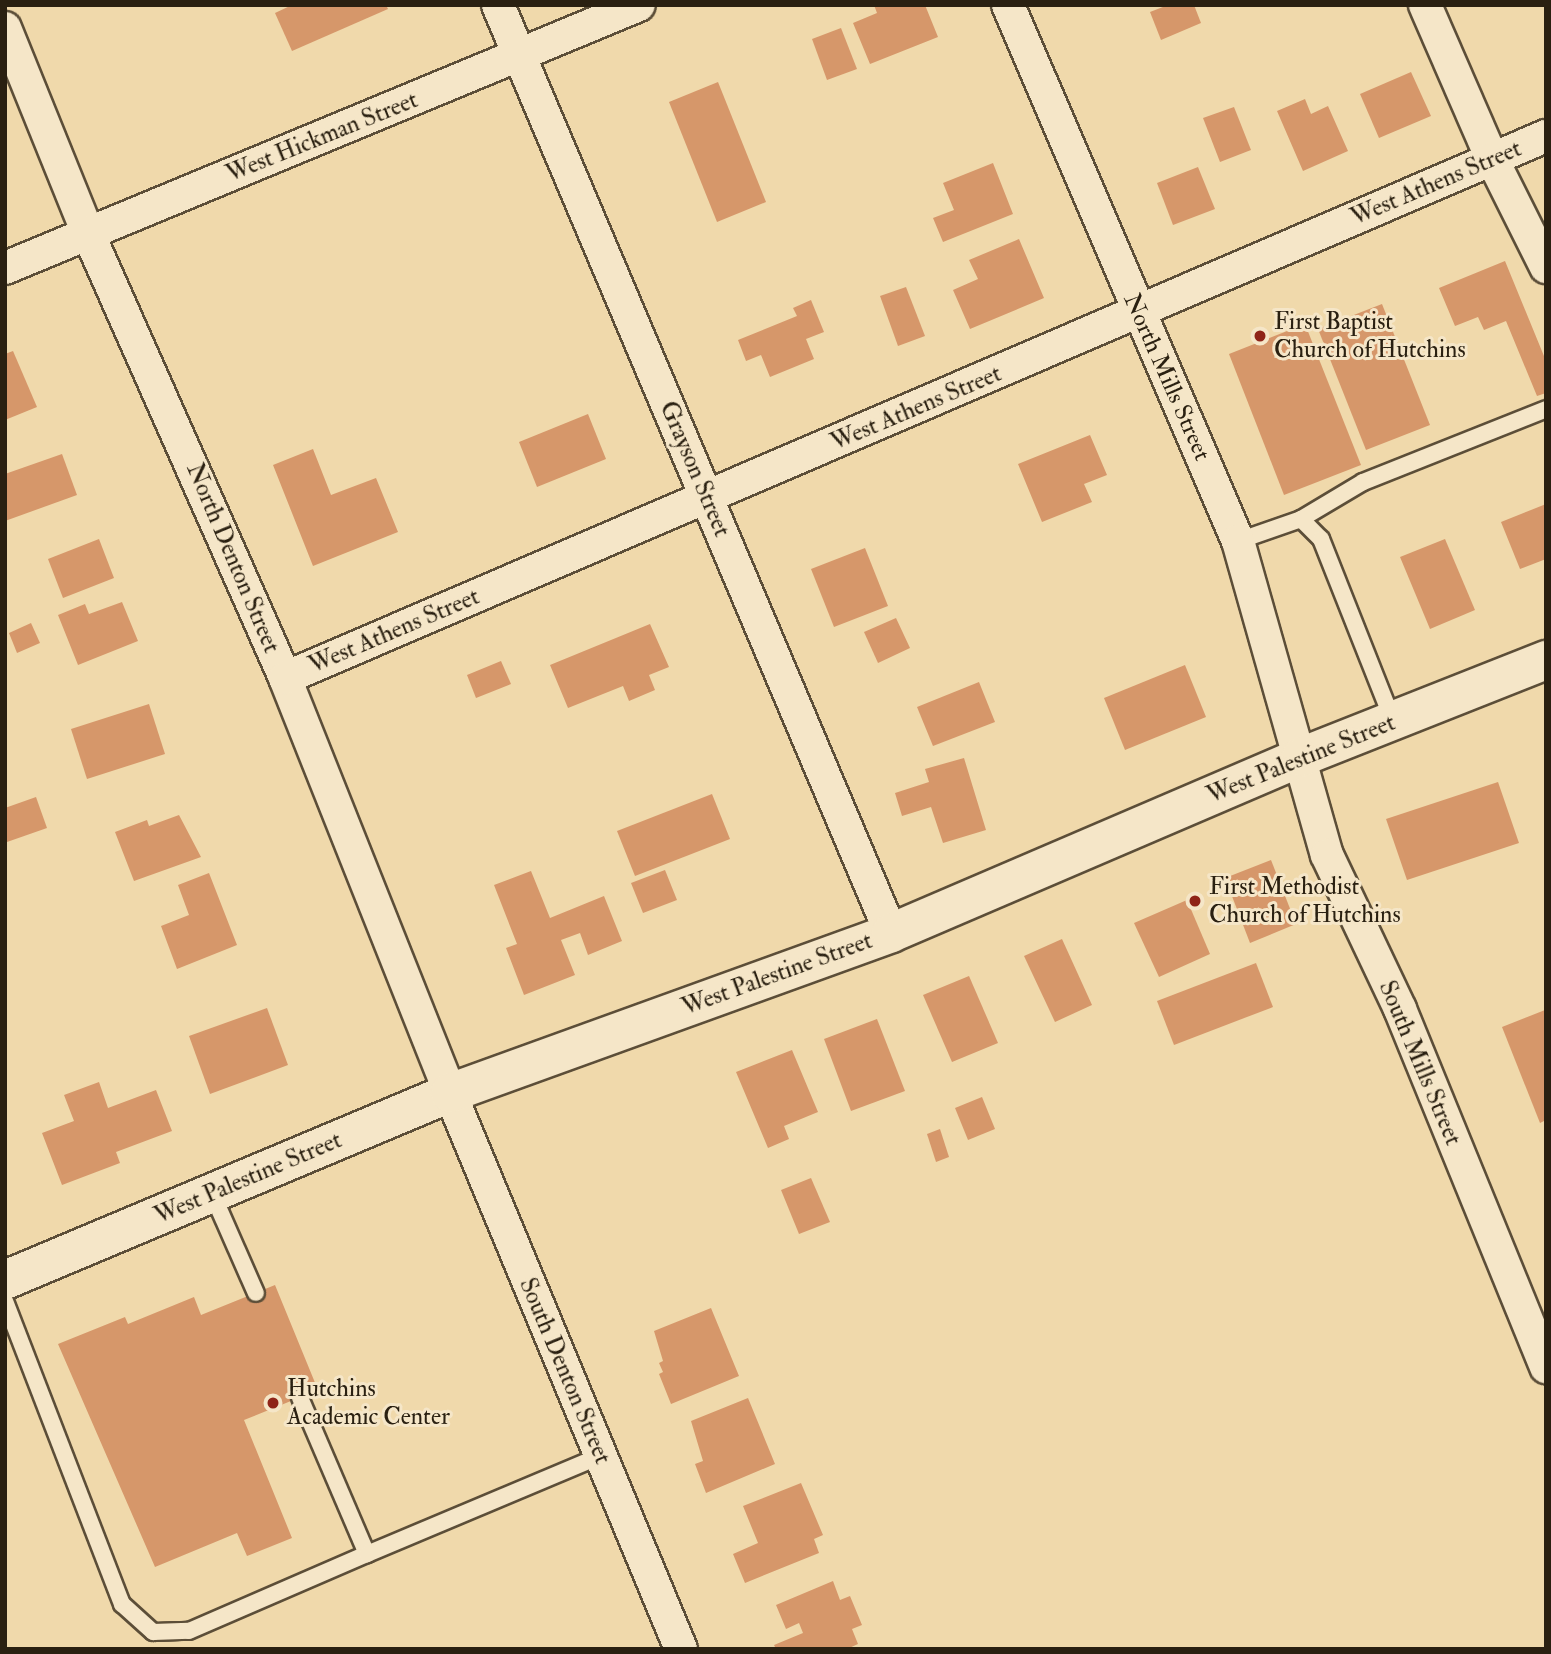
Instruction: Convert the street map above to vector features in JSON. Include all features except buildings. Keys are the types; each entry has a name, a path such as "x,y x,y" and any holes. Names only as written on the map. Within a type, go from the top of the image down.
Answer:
{"street":[{"name":"Grayson Street","path":"498,5 891,933"},
{"name":"West Hickman Street","path":"5,268 639,5"},
{"name":"North Mills Street","path":"1008,5 1238,541 1301,757"},
{"path":"1425,5 1492,159 1546,267"},
{"name":"North Denton Street","path":"5,28 88,233 285,678 450,1093"},
{"name":"West Athens Street","path":"285,678 1546,136"},
{"name":"West Palestine Street","path":"5,1280 450,1093 891,933 1301,757 1546,660"},
{"name":"South Mills Street","path":"1301,757 1327,855 1400,1009 1546,1367"},
{"name":"South Denton Street","path":"450,1093 681,1649"}],"lane":[{"path":"1238,541 1301,519 1363,482 1546,409"},
{"path":"1301,519 1321,538 1393,721"},
{"path":"212,1193 256,1293"},
{"path":"5,1301 122,1604 138,1623 153,1632 189,1631 600,1456"},
{"path":"300,1398 367,1554"}],"place":[{"name":"First Baptist Church of Hutchins","path":"1260,336"},
{"name":"First Methodist Church of Hutchins","path":"1195,901"},
{"name":"Hutchins Academic Center","path":"273,1403"}]}
